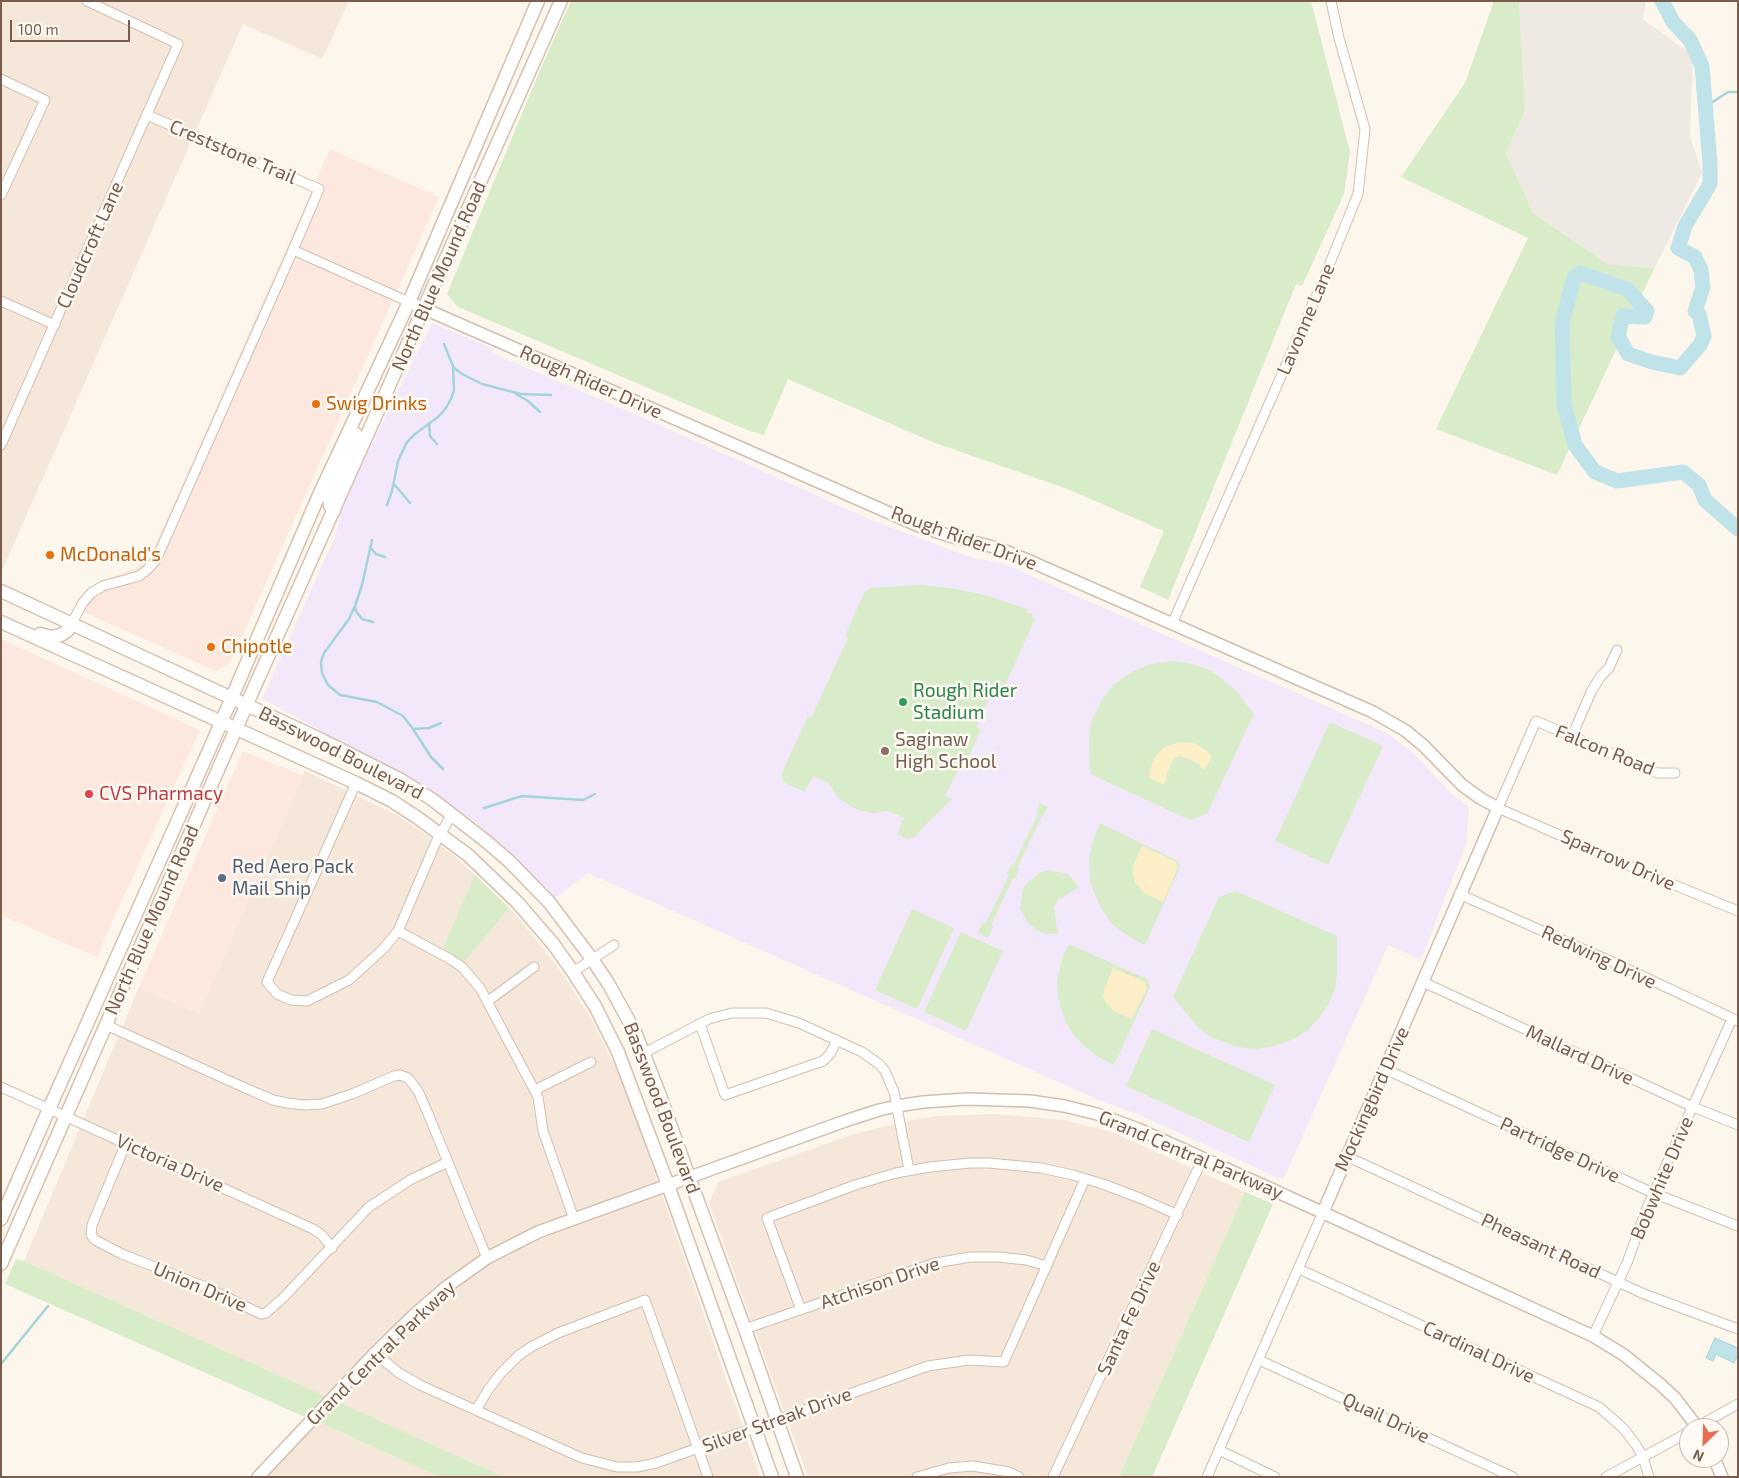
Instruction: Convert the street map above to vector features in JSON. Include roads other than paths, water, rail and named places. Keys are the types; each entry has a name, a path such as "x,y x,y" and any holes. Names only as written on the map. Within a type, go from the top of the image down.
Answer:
{"main road":[{"name":"North Blue Mound Road","path":"1,1219 48,1109 222,722 319,496 409,302 538,1"},
{"name":"North Blue Mound Road","path":"1,1264 236,729 561,1"},
{"path":"334,511 330,506 329,497 361,421 360,407"},
{"name":"Basswood Boulevard","path":"1,591 362,759 412,787 452,814 487,842 530,881 564,921 592,959 623,1009 644,1053 745,1329 796,1477"},
{"name":"Basswood Boulevard","path":"1,622 392,801 468,855 513,897 549,938 573,972 595,1006 618,1052 668,1185 772,1477"},
{"path":"23,632 34,632 44,636 56,637 64,633 72,623"}],"street":[{"name":"Cloudcroft Lane","path":"1,445 56,325 178,44 87,1"},
{"name":"Lavonne Lane","path":"1172,624 1319,290 1358,194 1365,129 1339,38 1331,1"},
{"path":"1,80 45,100 1,195"},
{"name":"Creststone Trail","path":"147,115 319,189 293,250"},
{"path":"72,623 82,604 91,593 103,586 138,576 156,560 293,250 409,302"},
{"path":"1,300 56,325"},
{"name":"Rough Rider Drive","path":"409,302 919,526 998,548 1026,559 1385,718 1416,738 1462,784 1480,798 1498,808"},
{"path":"1572,736 1592,690 1609,668 1618,650"},
{"name":"Mockingbird Drive","path":"1208,1477 1423,982 1459,894 1536,721"},
{"name":"Falcon Road","path":"1536,721 1658,773 1675,773"},
{"path":"356,783 267,982 277,994 291,1000 307,1001 349,980 398,932 440,834 452,814"},
{"name":"Sparrow Drive","path":"1498,808 1650,875 1738,911"},
{"name":"Redwing Drive","path":"1459,894 1617,964 1735,1020"},
{"path":"398,932 436,950 462,968 480,988 488,1001 535,1090 540,1104 543,1131 574,1219"},
{"path":"573,972 614,945"},
{"path":"488,1001 534,968"},
{"name":"Mallard Drive","path":"1423,982 1692,1106 1738,1125"},
{"path":"644,1053 700,1024 732,1013 766,1013 789,1019 837,1040 862,1052 879,1064 889,1078 897,1106 909,1170"},
{"name":"Bobwhite Drive","path":"1594,1336 1618,1282 1653,1193 1692,1106 1735,1020"},
{"path":"700,1024 725,1095 823,1061 830,1054 837,1040"},
{"path":"106,1025 273,1100 288,1103 304,1105 322,1104 352,1094 394,1076 408,1078 418,1091 487,1258"},
{"path":"535,1090 591,1062"},
{"name":"Partridge Drive","path":"1385,1069 1653,1193 1738,1226"},
{"name":"Victoria Drive","path":"1,1087 312,1229 322,1235 332,1248"},
{"name":"Grand Central Parkway","path":"258,1477 415,1314 445,1288 487,1258 538,1232 845,1121 897,1106 981,1098 1030,1101 1064,1106 1124,1123 1323,1212 1594,1336 1624,1355 1662,1385 1675,1398 1688,1418"},
{"name":"Union Drive","path":"126,1143 90,1230 91,1235 95,1240 122,1254 208,1288 261,1314 266,1313 272,1308 332,1248 369,1207 410,1180 448,1162"},
{"name":"Pheasant Road","path":"1346,1156 1644,1294 1738,1329"},
{"name":"Santa Fe Drive","path":"1053,1477 1178,1215 1203,1158"},
{"path":"801,1310 767,1218 855,1185 909,1170 950,1164 988,1163 1041,1168 1085,1178 1142,1199 1178,1215"},
{"name":"Silver Streak Drive","path":"376,1353 409,1379 582,1458 606,1465 628,1467 647,1465 928,1366 969,1360 1004,1362 1085,1178"},
{"name":"Atchison Drive","path":"745,1329 920,1267 952,1260 998,1256 1026,1260 1047,1266"},
{"name":"Cardinal Drive","path":"1299,1269 1599,1407 1624,1429 1636,1445 1643,1457 1649,1477"},
{"path":"476,1410 488,1390 502,1373 519,1355 531,1347 558,1333 645,1300 708,1477"},
{"name":"Quail Drive","path":"1259,1360 1513,1477"},
{"path":"1714,1418 1738,1404"},
{"path":"1606,1477 1679,1438"},
{"path":"1219,1450 1275,1477"},
{"path":"918,1477 949,1468 973,1466 1009,1472 1019,1477"}],"water":[{"path":"1715,1338 1738,1348 1738,1355 1734,1363 1716,1354 1713,1361 1706,1358"}],"waterway":[{"path":"1662,1 1673,22 1690,40 1702,66 1710,184 1685,226 1678,248 1695,257 1701,270 1703,287 1695,311 1699,314 1704,336 1700,345 1680,368 1628,354 1618,336 1623,316 1645,317 1647,311 1627,289 1580,273 1574,278 1562,323 1564,404 1575,445 1595,472 1617,481 1683,472 1699,485 1705,500 1738,529"},
{"path":"1705,107 1728,92 1738,92"},
{"path":"387,505 398,461 407,442 438,417 451,399 454,390 453,366 444,344"},
{"path":"453,367 482,384 521,394 551,395"},
{"path":"516,394 528,401 540,412"},
{"path":"429,423 430,436 437,444"},
{"path":"394,484 410,503"},
{"path":"372,540 362,585 355,606 349,619 324,653 321,662 322,673 328,685 340,695 377,702 403,716 431,757 443,769"},
{"path":"370,547 376,554 385,557"},
{"path":"355,606 362,619 373,622"},
{"path":"414,729 429,728 441,723"},
{"path":"484,808 522,796 583,800 595,794"},
{"path":"1,1364 48,1306"}],"place":[{"name":"Swig Drinks","path":"316,404"},
{"name":"McDonald's","path":"50,555"},
{"name":"Chipotle","path":"211,647"},
{"name":"Rough Rider Stadium","path":"903,702"},
{"name":"Saginaw High School","path":"885,751"},
{"name":"CVS Pharmacy","path":"89,794"},
{"name":"Red Aero Pack Mail Ship","path":"222,878"}]}
